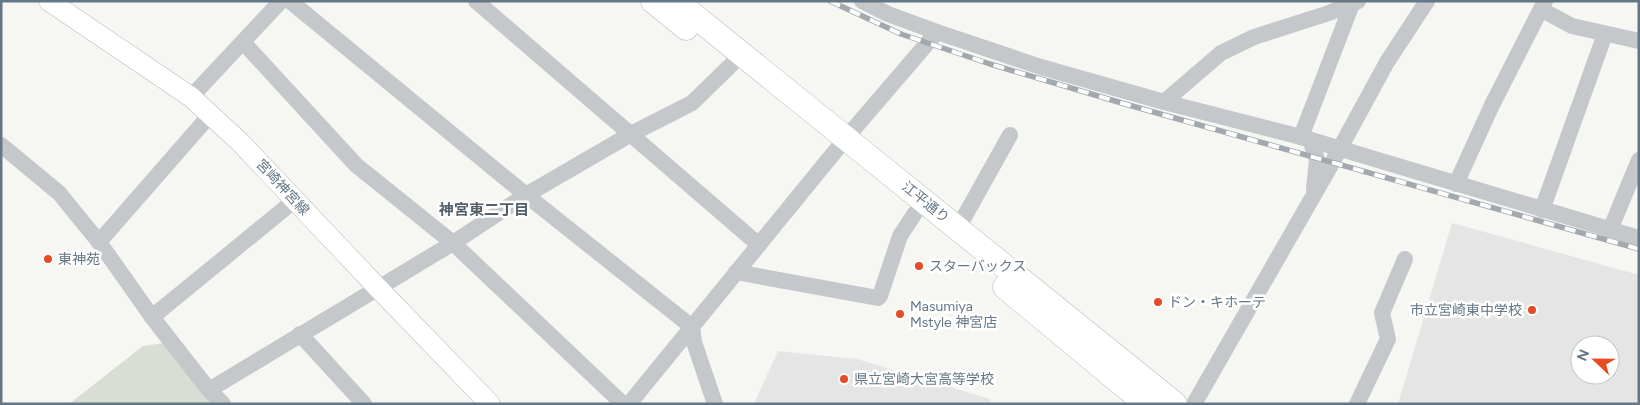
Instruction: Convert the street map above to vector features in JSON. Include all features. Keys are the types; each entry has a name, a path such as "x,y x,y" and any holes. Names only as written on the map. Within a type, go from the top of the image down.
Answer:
{"highway":[{"name":"江平通り","path":"653,1 732,64 958,228 1175,404"},
{"name":"江平通り","path":"676,1 842,143 916,214 1146,404"}],"main road":[{"name":"宮崎神宮線","path":"49,1 191,97 240,142 490,404"}],"street":[{"path":"191,97 281,1"},
{"path":"290,1 526,195 692,327 694,342 714,404"},
{"path":"476,1 759,245"},
{"path":"862,1 888,14 936,32 1041,67 1164,102 1306,139 1639,238"},
{"path":"1194,404 1340,149 1387,62 1427,1"},
{"path":"1164,102 1221,53 1254,37 1355,3"},
{"path":"1306,139 1355,3"},
{"path":"1456,184 1492,105 1544,6 1572,26 1639,41"},
{"path":"629,404 842,143 936,32"},
{"path":"1542,210 1605,34"},
{"path":"243,42 356,165 453,243 623,404"},
{"path":"209,390 377,287 453,243 526,195 631,134 692,103 732,64"},
{"path":"98,242 210,115"},
{"path":"958,228 1010,135"},
{"path":"1306,139 1318,159 1313,196"},
{"path":"1,145 59,193 98,242 152,317 209,390 223,404"},
{"path":"1610,230 1639,160"},
{"path":"152,317 295,200"},
{"path":"736,272 878,298 891,268 900,236 916,214"},
{"path":"1357,404 1388,340 1382,313 1404,259"},
{"path":"300,334 364,404"}],"shaded area":[{"name":"市立宮崎東中学校","path":"1452,223 1639,275 1639,404 1398,404"},
{"path":"164,343 215,404 69,404 143,346"},
{"name":"県立宮崎大宮高等学校","path":"778,351 857,359 990,399 991,404 754,404"}],"railway":[{"path":"830,1 901,34 990,64 1639,249"}],"place":[{"name":"東神苑","path":"48,259"},
{"name":"スターバックス","path":"919,266"},
{"name":"ドン・キホーテ","path":"1158,302"},
{"name":"市立宮崎東中学校","path":"1532,310"},
{"name":"Masumiya Mstyle 神宮店","path":"900,314"},
{"name":"県立宮崎大宮高等学校","path":"844,379"}],"district":[{"name":"神宮東二丁目","path":"484,210"}]}
